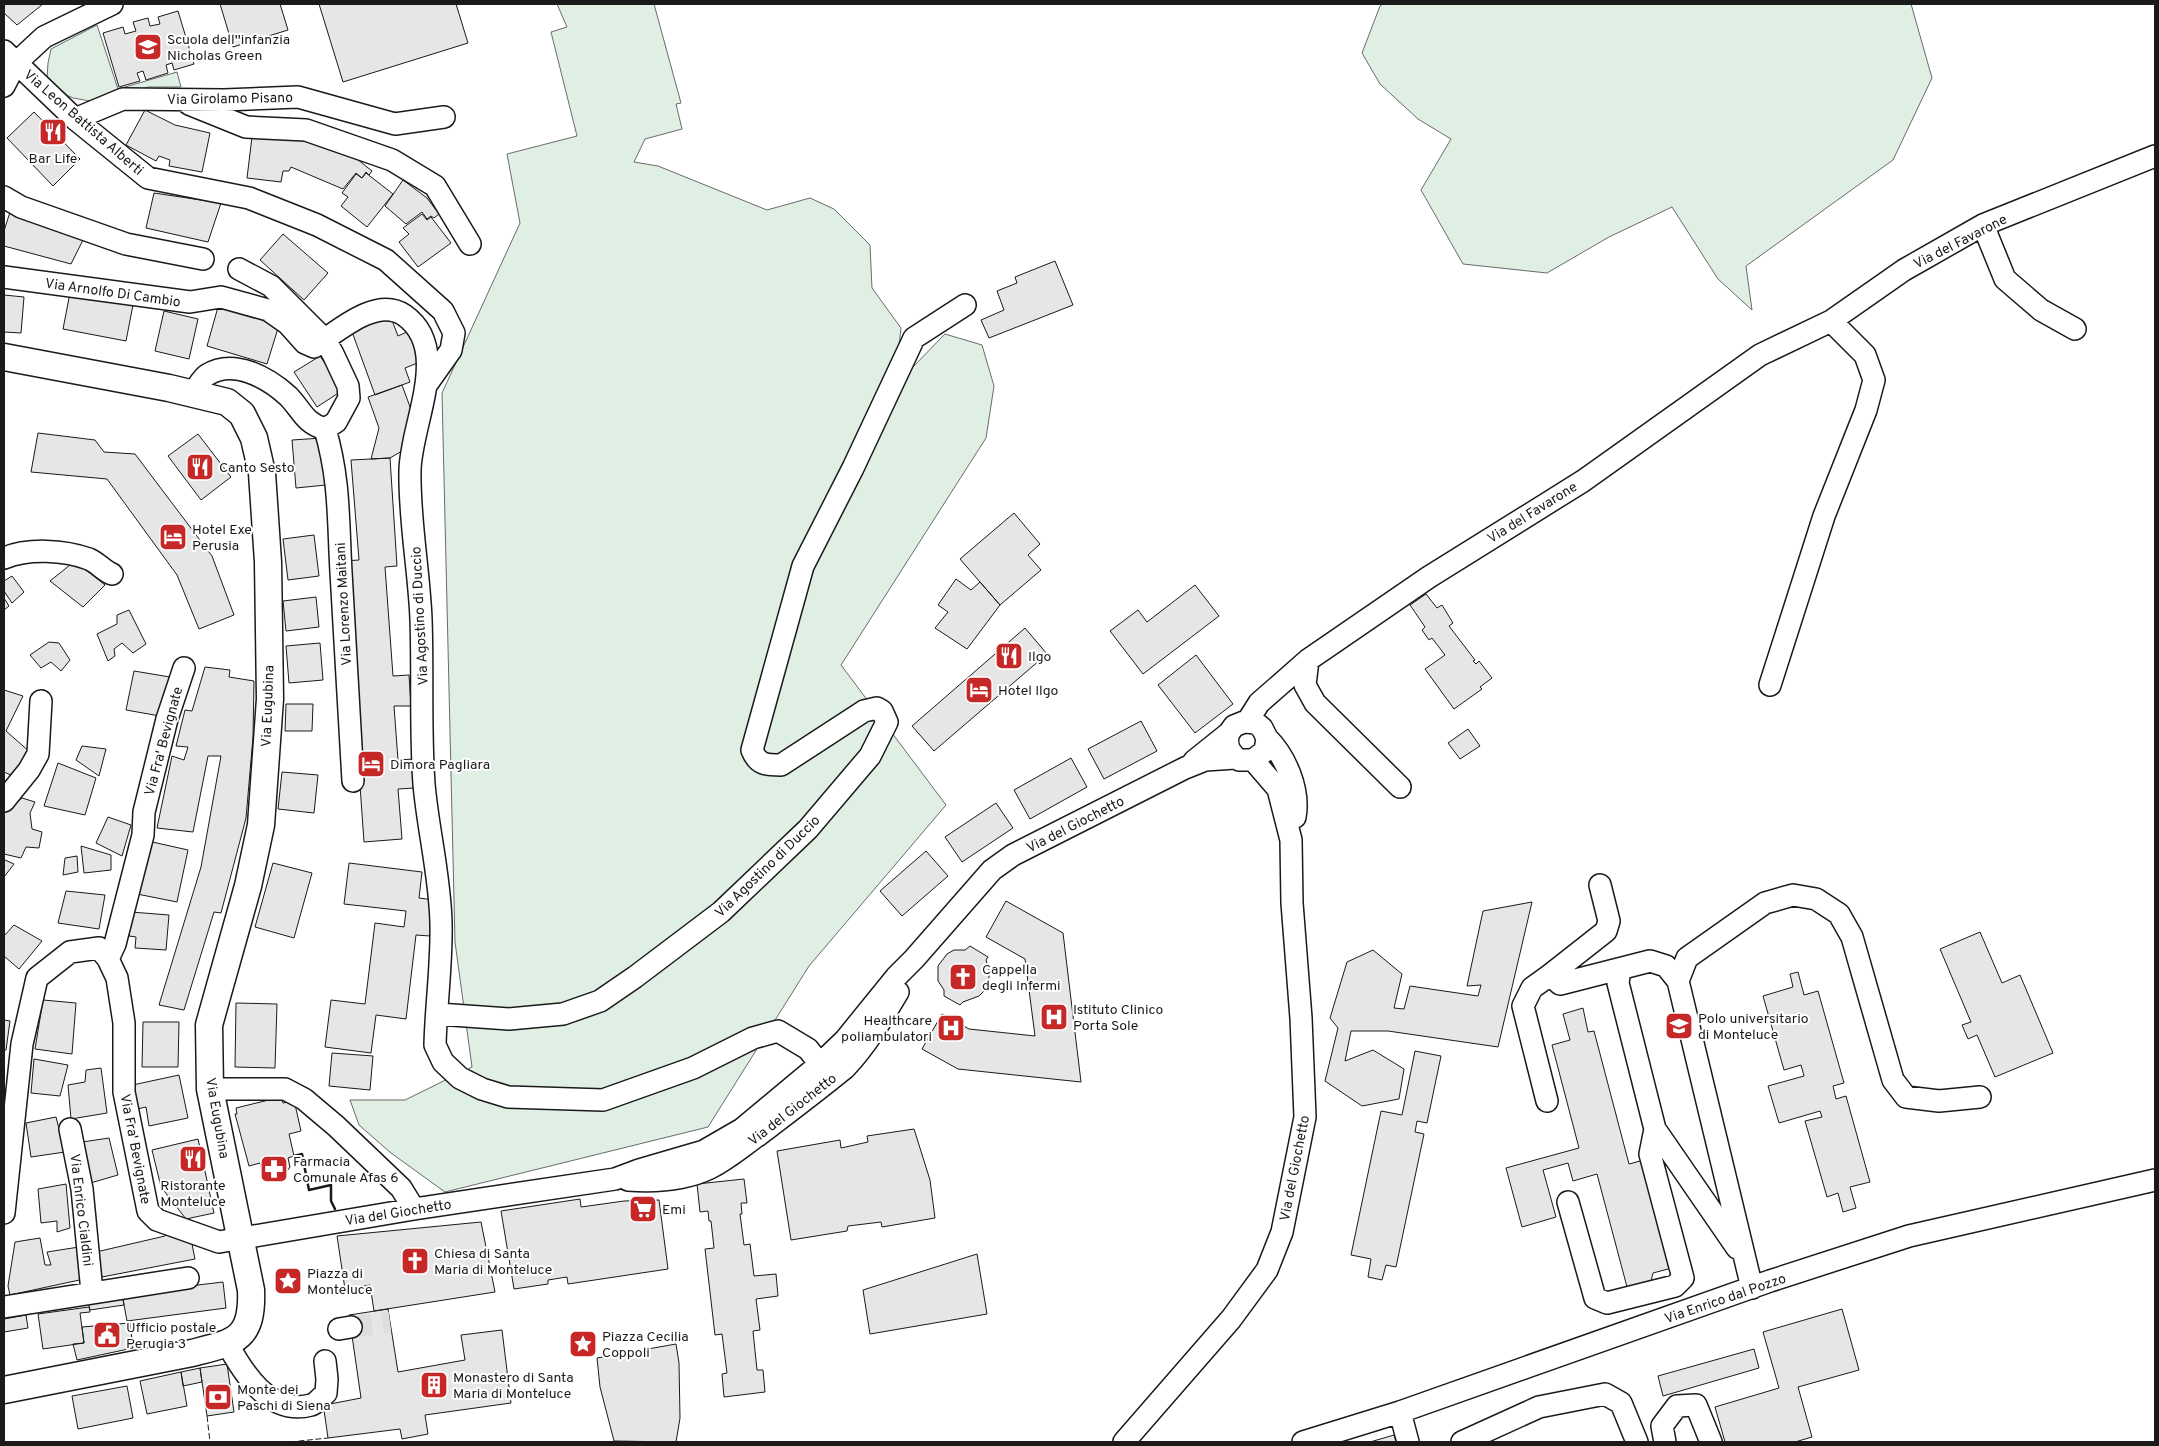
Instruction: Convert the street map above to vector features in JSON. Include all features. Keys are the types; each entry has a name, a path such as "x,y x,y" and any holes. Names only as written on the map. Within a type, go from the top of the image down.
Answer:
{"main road":[{"name":"Via Eugubina","path":"4,357 194,393 228,402 242,414 254,438 262,473 268,562 270,699 261,826 248,886 209,1025 210,1090 250,1290 251,1311 247,1328 227,1343"},
{"path":"4,1390 192,1353 227,1343"}],"street":[{"path":"4,86 10,57 44,37 112,4"},
{"name":"Via Leon Battista Alberti","path":"10,57 75,119 148,178 249,198 317,225 386,260 443,311 454,333 450,350 427,384"},
{"name":"Via Girolamo Pisano","path":"75,119 123,99 224,100 298,97 395,124 444,117"},
{"path":"177,100 246,127 306,130 392,160 435,186 470,244"},
{"name":"Via del Favarone","path":"1247,722 1259,703 1308,660 1429,578 1583,481 1760,355 1831,321 1904,270 1983,225 2155,156"},
{"path":"4,197 21,207 126,244 203,259"},
{"path":"1983,225 2005,279 2041,310 2075,329"},
{"path":"194,393 206,376 220,369 247,370 271,382 289,397 313,425 325,429 336,422 349,398 348,386 325,340 271,286 239,269"},
{"name":"Via Arnolfo Di Cambio","path":"4,277 190,302 222,297 268,310 288,324 305,343 314,347 325,340"},
{"name":"Via Agostino di Duccio","path":"438,1014 509,1019 562,1014 600,1001 636,977 721,912 801,835 870,756 887,722 882,712 877,708 864,711 781,765 766,765 756,760 752,750 803,566 853,468 914,338 965,305"},
{"name":"Via Agostino di Duccio","path":"325,340 346,323 368,314 391,309 404,315 419,330 425,346 427,384 410,470 421,617 424,784 434,846 441,922 435,1045 442,1062 460,1078 482,1089 508,1098 603,1100 693,1068 752,1038 778,1031 808,1049 820,1064"},
{"path":"1770,685 1824,516 1866,410 1874,380 1865,355 1831,321"},
{"name":"Via Lorenzo Maitani","path":"325,429 332,454 338,490 340,560 353,781"},
{"path":"4,558 18,552 66,553 91,560 112,574"},
{"path":"1308,660 1305,685 1315,703 1400,787"},
{"name":"Via Fra' Bevignate","path":"184,668 167,719 144,812 143,835 115,944 108,959 117,978 124,1023 124,1092 148,1211 157,1220 219,1242 241,1240"},
{"path":"4,801 25,775 38,754 41,701"},
{"name":"Via del Giochetto","path":"1124,1442 1236,1312 1267,1270 1282,1232 1305,1117 1301,1018 1292,903 1291,840 1296,812 1293,785 1281,755 1259,725 1247,722 1234,726 1229,733 1185,768"},
{"name":"Via del Giochetto","path":"1229,733 1227,745 1278,789 1291,840"},
{"path":"1244,759 1265,751 1267,738"},
{"name":"Via del Giochetto","path":"241,1240 414,1209 615,1179 704,1151 742,1129 820,1064 845,1040 896,977 992,870 1013,855 1185,768 1205,760 1244,759"},
{"path":"1547,1101 1523,1006 1532,988 1606,931 1609,922 1600,885"},
{"path":"1678,981 1687,958 1765,903 1792,895 1816,899 1839,914 1852,937 1893,1080 1906,1096 1939,1102 1980,1097"},
{"path":"4,1213 7,1165 22,1044 37,978 70,952 99,948 108,959"},
{"name":"Via del Giochetto","path":"615,1179 642,1181 675,1179 710,1168 743,1147 829,1081 855,1057 882,1020 914,959"},
{"path":"1550,975 1560,984 1650,961 1666,966 1678,981 1752,1288"},
{"path":"1620,969 1618,983 1655,1129 1745,1260"},
{"path":"210,1090 285,1089 304,1099 336,1126 400,1188 414,1209"},
{"name":"Via Enrico Cialdini","path":"70,1129 82,1189 92,1292"},
{"path":"1568,1202 1595,1298 1606,1303 1675,1286 1683,1278 1650,1154 1655,1129"},
{"name":"Via Enrico dal Pozzo","path":"1303,1442 1400,1412 1752,1288 1909,1236 2155,1180"},
{"path":"4,1307 188,1278"},
{"path":"227,1343 241,1368 252,1382 271,1399 285,1406 312,1405 326,1393 325,1361"},
{"path":"1462,1442 1539,1407 1605,1394 1621,1403 1637,1442"},
{"path":"1665,1442 1662,1426 1677,1406 1696,1405 1712,1442"},
{"path":"1400,1412 1408,1442"}],"green space":[{"path":"557,4 654,4 681,103 676,104 682,129 645,139 634,162 658,166 767,210 810,198 834,209 870,245 872,288 901,328 898,355 909,371 945,334 982,345 994,386 986,438 841,665 946,805 809,966 708,1127 445,1192 391,1153 359,1125 350,1100 405,1100 472,1067 455,942 442,393 520,223 507,154 577,136 551,32 567,27"},
{"path":"1383,4 1911,4 1932,78 1893,160 1746,266 1752,310 1718,279 1672,207 1609,237 1547,273 1463,264 1421,190 1451,139 1418,119 1380,84 1362,53 1380,6"},
{"path":"97,25 118,89 177,72 181,87 148,87 101,103 73,98 62,93 47,79 51,49"}],"building":[{"path":"4,4 43,4 17,25 4,13"},
{"path":"220,4 280,4 288,30 233,47"},
{"path":"319,4 456,4 468,43 343,82"},
{"path":"178,11 194,64 174,70 172,63 166,65 168,73 146,80 143,71 137,73 140,81 119,87 103,33 123,27 125,34 136,31 133,22 148,18 150,26 160,24 158,17"},
{"path":"145,110 175,125 210,133 202,172 169,166 170,160 159,156 156,161 126,145"},
{"path":"34,112 80,159 53,186 7,138"},
{"path":"303,136 357,159 372,171 369,175 366,172 362,178 356,173 343,189 291,167 289,171 283,171 281,182 247,178 252,137"},
{"path":"366,173 393,194 367,227 341,206 348,197 342,193 356,174 362,178"},
{"path":"403,180 427,198 439,214 434,218 431,216 427,219 422,212 406,224 385,206"},
{"path":"154,193 221,203 208,242 146,228"},
{"path":"10,212 85,236 71,264 4,246 4,231"},
{"path":"422,214 427,220 431,217 451,243 418,267 399,242 409,234 403,228"},
{"path":"283,234 328,273 304,300 260,260"},
{"path":"1055,261 1073,305 989,338 981,320 1004,310 997,291 1017,283 1015,277"},
{"path":"70,293 133,305 126,341 63,329"},
{"path":"4,295 24,297 21,333 4,332"},
{"path":"218,307 279,325 267,364 207,346"},
{"path":"164,311 198,319 189,359 155,351"},
{"path":"390,315 398,336 409,331 420,362 405,368 410,382 375,395 351,329"},
{"path":"320,356 343,390 317,407 294,372"},
{"path":"402,385 413,415 407,448 390,458 371,459 379,428 368,397"},
{"name":"Hotel Exe Perusia","path":"38,433 95,440 104,452 135,454 212,556 234,615 199,629 177,575 107,479 31,472"},
{"name":"Canto Sesto","path":"198,434 231,477 201,500 168,456"},
{"path":"322,438 326,485 296,488 292,440"},
{"path":"390,458 397,566 385,567 393,676 409,675 411,706 394,706 398,760 413,759 414,788 398,789 402,839 364,842 344,561 359,560 351,460"},
{"path":"1014,513 1040,544 1028,555 1041,570 1000,605 960,559"},
{"path":"314,535 319,576 288,580 283,539"},
{"path":"75,561 105,585 83,607 50,581"},
{"path":"12,576 24,592 12,603 4,591 4,581"},
{"path":"956,579 971,590 980,582 1000,605 967,649 935,628 948,612 938,605"},
{"path":"1195,585 1219,616 1143,674 1110,631 1138,610 1147,622"},
{"path":"1426,594 1437,608 1442,605 1453,623 1449,626 1475,660 1473,661 1476,664 1479,661 1492,678 1480,687 1482,689 1454,709 1425,669 1445,655 1432,638 1429,640 1422,630 1425,627 1410,605"},
{"path":"316,597 319,627 286,631 283,601"},
{"path":"4,598 9,606 4,610"},
{"path":"129,610 146,644 133,653 122,643 114,649 115,656 108,661 97,634 117,624 117,615"},
{"name":"Hotel Ilgo","path":"1025,628 1047,654 934,751 912,726"},
{"path":"49,642 59,643 70,660 61,671 51,662 41,668 30,655"},
{"path":"320,643 323,680 289,683 286,646"},
{"path":"1196,655 1233,704 1195,733 1158,685"},
{"path":"205,667 230,670 229,677 254,681 253,737 246,818 221,913 214,912 184,1010 159,1005 201,867 221,756 208,756 193,832 157,828 172,756 184,760 188,747 176,746 185,710 192,711"},
{"path":"134,671 170,677 160,716 126,710"},
{"path":"4,690 23,696 6,731 31,753 17,778 4,772"},
{"path":"286,704 313,704 312,731 285,731"},
{"path":"1141,721 1157,751 1104,779 1088,749"},
{"path":"1468,729 1480,746 1460,759 1448,743"},
{"path":"82,746 106,749 99,776 76,760"},
{"path":"1071,758 1087,787 1030,819 1014,790"},
{"path":"58,763 96,778 85,815 44,806"},
{"path":"282,772 318,775 314,813 278,809"},
{"path":"22,798 35,802 30,813 32,829 42,832 39,848 26,847 21,858 4,854 4,811"},
{"path":"996,803 1013,828 962,862 945,837"},
{"path":"108,817 131,825 122,856 96,843"},
{"path":"148,841 188,850 177,902 137,894"},
{"path":"81,846 111,855 111,870 84,873"},
{"path":"926,851 948,876 902,916 880,891"},
{"path":"77,856 78,872 63,875 65,858"},
{"path":"4,861 14,864 4,877"},
{"path":"273,863 312,873 294,938 255,927"},
{"path":"349,863 422,872 419,898 434,900 430,936 416,935 406,1019 376,1015 371,1053 325,1047 331,1000 365,1004 375,923 404,927 406,911 344,904"},
{"path":"66,891 105,895 99,929 58,923"},
{"path":"1006,901 1063,933 1081,1082 958,1069 922,1049 942,1014 969,1029 1035,1036 1025,959 986,937"},
{"path":"1532,902 1498,1047 1388,1031 1351,1031 1345,1061 1373,1050 1404,1069 1399,1099 1362,1106 1325,1081 1338,1028 1330,1018 1347,962 1373,950 1402,974 1394,1008 1404,1009 1410,986 1478,996 1481,985 1467,986 1483,911"},
{"path":"131,912 169,915 166,950 135,948 136,937 129,936"},
{"path":"14,925 42,941 19,969 4,956 4,936"},
{"path":"1980,932 2002,983 2020,975 2053,1053 1995,1077 1977,1035 1968,1039 1962,1025 1971,1022 1940,949"},
{"name":"Cappella degli Infermi","path":"970,946 988,957 986,960 989,980 985,990 979,996 960,1005 944,996 944,990 938,981 938,966 947,954 954,950 965,950"},
{"path":"1798,972 1804,995 1818,991 1844,1083 1833,1086 1836,1099 1846,1096 1870,1182 1850,1187 1856,1208 1843,1212 1838,1193 1827,1197 1805,1121 1822,1117 1820,1111 1779,1123 1768,1086 1804,1076 1801,1065 1784,1070 1763,996 1793,987 1790,974"},
{"path":"43,1000 76,1003 72,1054 35,1049"},
{"path":"236,1003 277,1004 275,1068 235,1067"},
{"path":"1583,1008 1588,1032 1594,1031 1629,1164 1644,1160 1672,1268 1653,1273 1651,1281 1627,1287 1597,1174 1573,1181 1568,1163 1543,1170 1556,1217 1522,1227 1506,1168 1579,1148 1552,1045 1570,1040 1563,1014"},
{"path":"4,1020 10,1021 6,1050 4,1050"},
{"path":"143,1022 179,1022 178,1067 142,1067"},
{"path":"1415,1051 1441,1056 1427,1123 1417,1121 1415,1132 1424,1134 1396,1267 1386,1265 1382,1280 1368,1277 1371,1259 1351,1255 1381,1111 1402,1115"},
{"path":"332,1053 373,1056 370,1090 329,1086"},
{"path":"34,1059 68,1065 60,1096 31,1093"},
{"path":"101,1068 107,1113 71,1119 68,1085 85,1082 86,1070"},
{"path":"179,1075 188,1118 149,1126 146,1107 133,1110 128,1086"},
{"path":"281,1097 283,1103 294,1100 301,1131 289,1134 294,1156 288,1158 290,1167 287,1171 266,1176 262,1172 260,1163 249,1166 235,1114 237,1114 236,1108"},
{"path":"56,1117 65,1152 31,1157 26,1123"},
{"path":"914,1129 930,1180 935,1218 882,1227 881,1222 848,1226 847,1231 791,1240 777,1151 840,1140 841,1148 868,1142 867,1136"},
{"path":"109,1138 118,1175 87,1184 76,1143"},
{"path":"198,1139 214,1213 186,1219 161,1187 152,1150"},
{"path":"744,1179 747,1203 741,1203 742,1214 740,1214 744,1245 750,1244 754,1276 776,1274 778,1296 756,1299 760,1330 753,1331 757,1370 763,1370 765,1392 724,1397 722,1374 727,1373 722,1334 715,1335 705,1249 714,1248 711,1221 709,1221 708,1211 700,1212 697,1184"},
{"path":"66,1184 70,1228 57,1232 57,1221 41,1223 38,1189"},
{"path":"580,1199 581,1207 624,1201 659,1200 668,1269 568,1284 567,1277 548,1280 548,1284 514,1289 501,1211"},
{"name":"Chiesa di Santa Maria di Monteluce","path":"481,1222 495,1292 374,1311 370,1285 345,1289 337,1236"},
{"path":"167,1232 191,1239 195,1259 102,1277 96,1252 165,1236"},
{"path":"40,1238 45,1265 51,1265 47,1252 79,1247 84,1279 10,1295 8,1286 15,1242"},
{"path":"977,1254 987,1314 870,1334 863,1290"},
{"path":"223,1282 226,1308 127,1321 122,1294"},
{"path":"122,1294 124,1305 90,1310 88,1300"},
{"path":"89,1307 90,1312 80,1313 84,1343 43,1349 38,1314"},
{"name":"Monastero di Santa Maria di Monteluce","path":"388,1309 398,1372 465,1360 461,1335 502,1330 511,1403 425,1415 428,1434 402,1439 400,1429 328,1438 324,1410 330,1404 361,1398 349,1315"},
{"path":"1842,1309 1859,1370 1798,1387 1812,1437 1795,1442 1725,1442 1715,1407 1779,1388 1763,1332"},
{"path":"26,1315 28,1328 4,1332 4,1319"},
{"name":"Ufficio postale Perugia 3","path":"130,1323 133,1348 77,1360 73,1344 84,1343 82,1327"},
{"path":"676,1344 679,1363 680,1418 676,1442 614,1441 600,1387 597,1358"},
{"path":"1754,1349 1759,1368 1663,1396 1658,1376"},
{"name":"Monte dei Paschi di Siena","path":"227,1364 234,1412 207,1416 200,1368"},
{"path":"200,1368 202,1382 183,1386 181,1372"},
{"path":"181,1372 187,1406 147,1414 140,1381"},
{"path":"127,1386 133,1418 78,1429 72,1396"},
{"path":"1394,1435 1396,1442 1370,1442"}],"tunnel":[{"path":"351,1327 390,1322"}],"fence":[{"path":"207,1416 210,1442"},
{"path":"290,1442 328,1438"}],"wall":[{"path":"294,1156 302,1154 309,1190 331,1185 331,1201 335,1209"}],"place":[{"name":"Scuola dell''infanzia Nicholas Green","path":"148,47"},
{"name":"Bar Life","path":"53,132"},
{"name":"Canto Sesto","path":"200,467"},
{"name":"Hotel Exe Perusia","path":"173,537"},
{"name":"Ilgo","path":"1009,656"},
{"name":"Hotel Ilgo","path":"979,690"},
{"name":"Dimora Pagliara","path":"371,764"},
{"name":"Cappella degli Infermi","path":"963,977"},
{"name":"Istituto Clinico Porta Sole","path":"1054,1017"},
{"name":"Polo universitario di Monteluce","path":"1679,1026"},
{"name":"Healthcare poliambulatori","path":"951,1028"},
{"name":"Ristorante Monteluce","path":"193,1159"},
{"name":"Farmacia Comunale Afas 6","path":"274,1169"},
{"name":"Emi","path":"643,1209"},
{"name":"Chiesa di Santa Maria di Monteluce","path":"415,1261"},
{"name":"Piazza di Monteluce","path":"288,1281"},
{"name":"Ufficio postale Perugia 3","path":"107,1335"},
{"name":"Piazza Cecilia Coppoli","path":"583,1344"},
{"name":"Monastero di Santa Maria di Monteluce","path":"434,1385"},
{"name":"Monte dei Paschi di Siena","path":"218,1397"}]}
